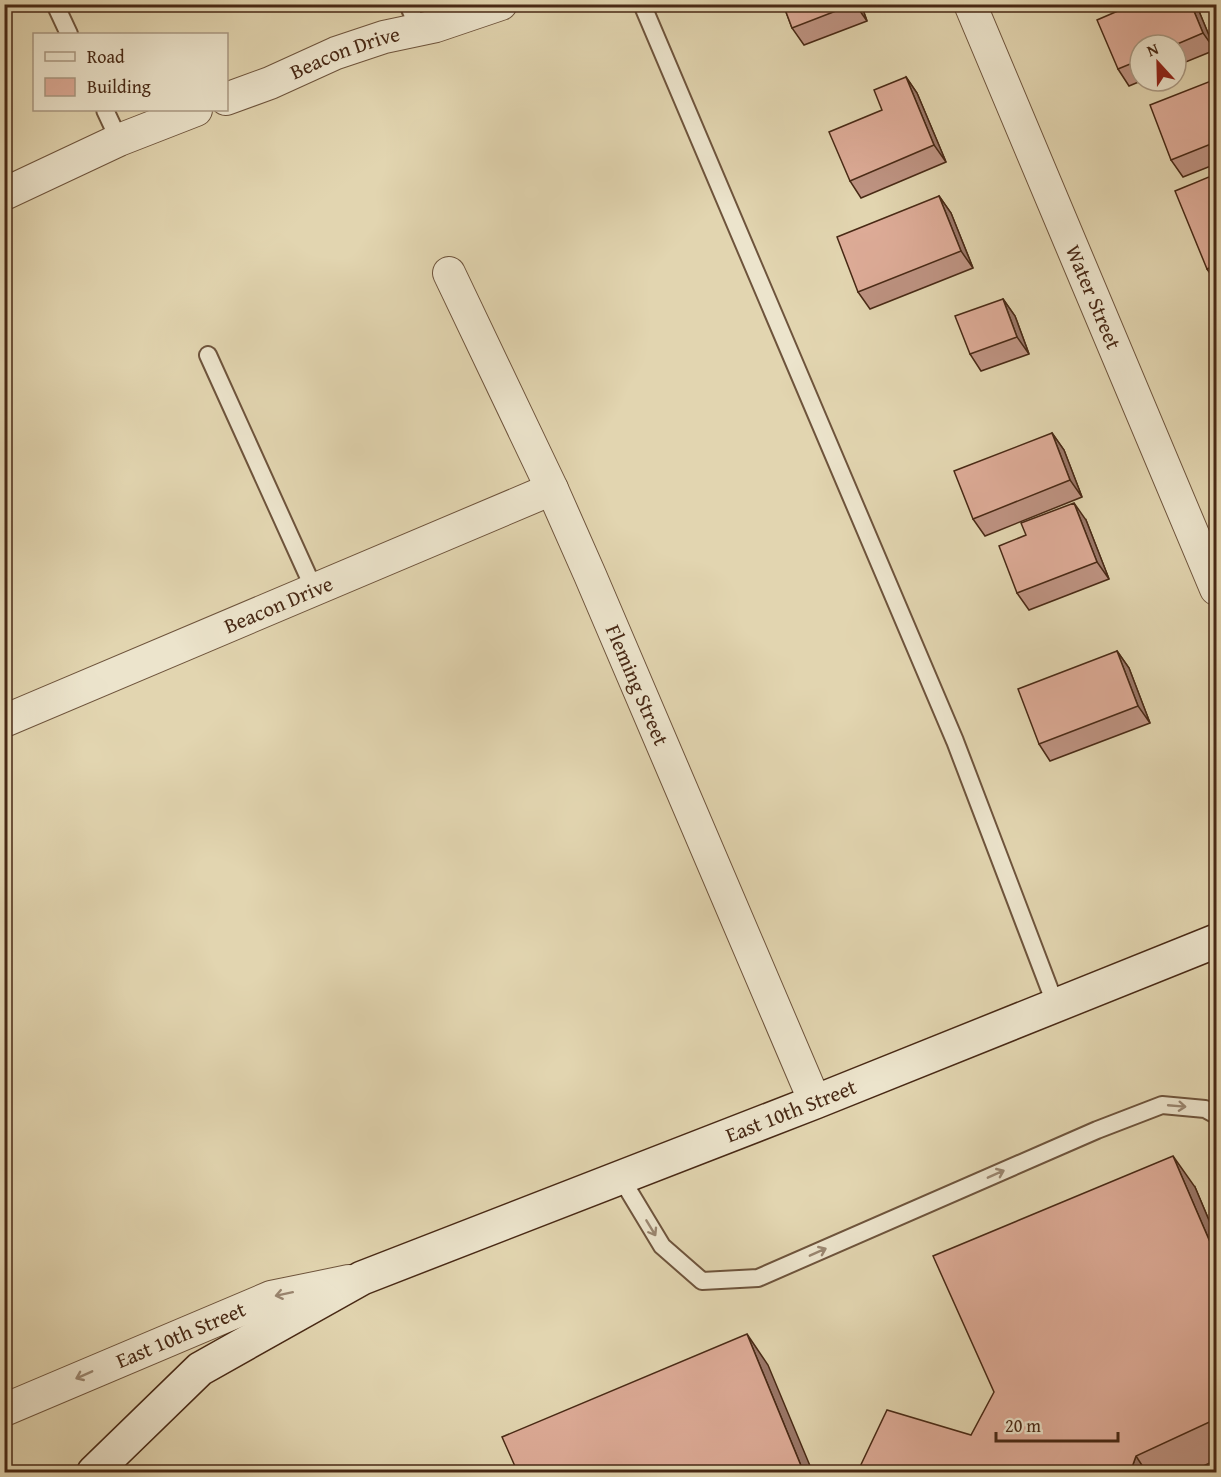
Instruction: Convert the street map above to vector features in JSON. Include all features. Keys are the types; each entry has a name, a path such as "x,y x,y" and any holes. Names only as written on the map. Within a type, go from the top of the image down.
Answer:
{"main road":[{"name":"East 10th Street","path":"94,1473 200,1369 362,1278 815,1102 1216,941"}],"street":[{"name":"Beacon Drive","path":"228,98 270,83 336,53 384,37 414,17 501,4"},
{"name":"Water Street","path":"970,4 1216,589"},
{"path":"4,194 120,140 193,111"},
{"name":"Fleming Street","path":"449,273 552,489 815,1102"},
{"name":"Beacon Drive","path":"4,721 552,489"},
{"name":"East 10th Street","path":"4,1410 271,1297 362,1278"}],"lane":[{"path":"55,4 69,33"},
{"path":"642,4 763,288 864,534 955,741 1056,1006"},
{"path":"106,111 120,140"},
{"path":"208,355 314,589"},
{"path":"621,1178 662,1246 702,1281 758,1278 1098,1130 1162,1105 1205,1109 1216,1115"}],"building":[{"path":"783,4 854,4 792,28"},
{"path":"1134,4 1191,4 1203,33 1188,39 1188,33 1128,33 1128,65 1118,69 1097,20"},
{"path":"906,77 934,145 850,181 829,132 882,110 874,90"},
{"path":"1216,79 1216,142 1171,160 1150,105 1180,93 1188,93 1188,90"},
{"path":"1216,174 1216,265 1207,269 1175,191"},
{"path":"939,196 961,251 858,292 837,237"},
{"path":"1003,299 1017,337 970,354 955,316"},
{"path":"1052,433 1070,480 973,519 954,471"},
{"path":"1074,503 1097,562 1017,593 999,546 1026,535 1021,523"},
{"path":"1117,651 1138,706 1039,744 1018,689"},
{"path":"1173,1156 1216,1256 1216,1419 1136,1456 1130,1473 857,1473 887,1410 971,1435 994,1392 933,1256"},
{"path":"747,1334 804,1473 518,1473 502,1437"}]}
